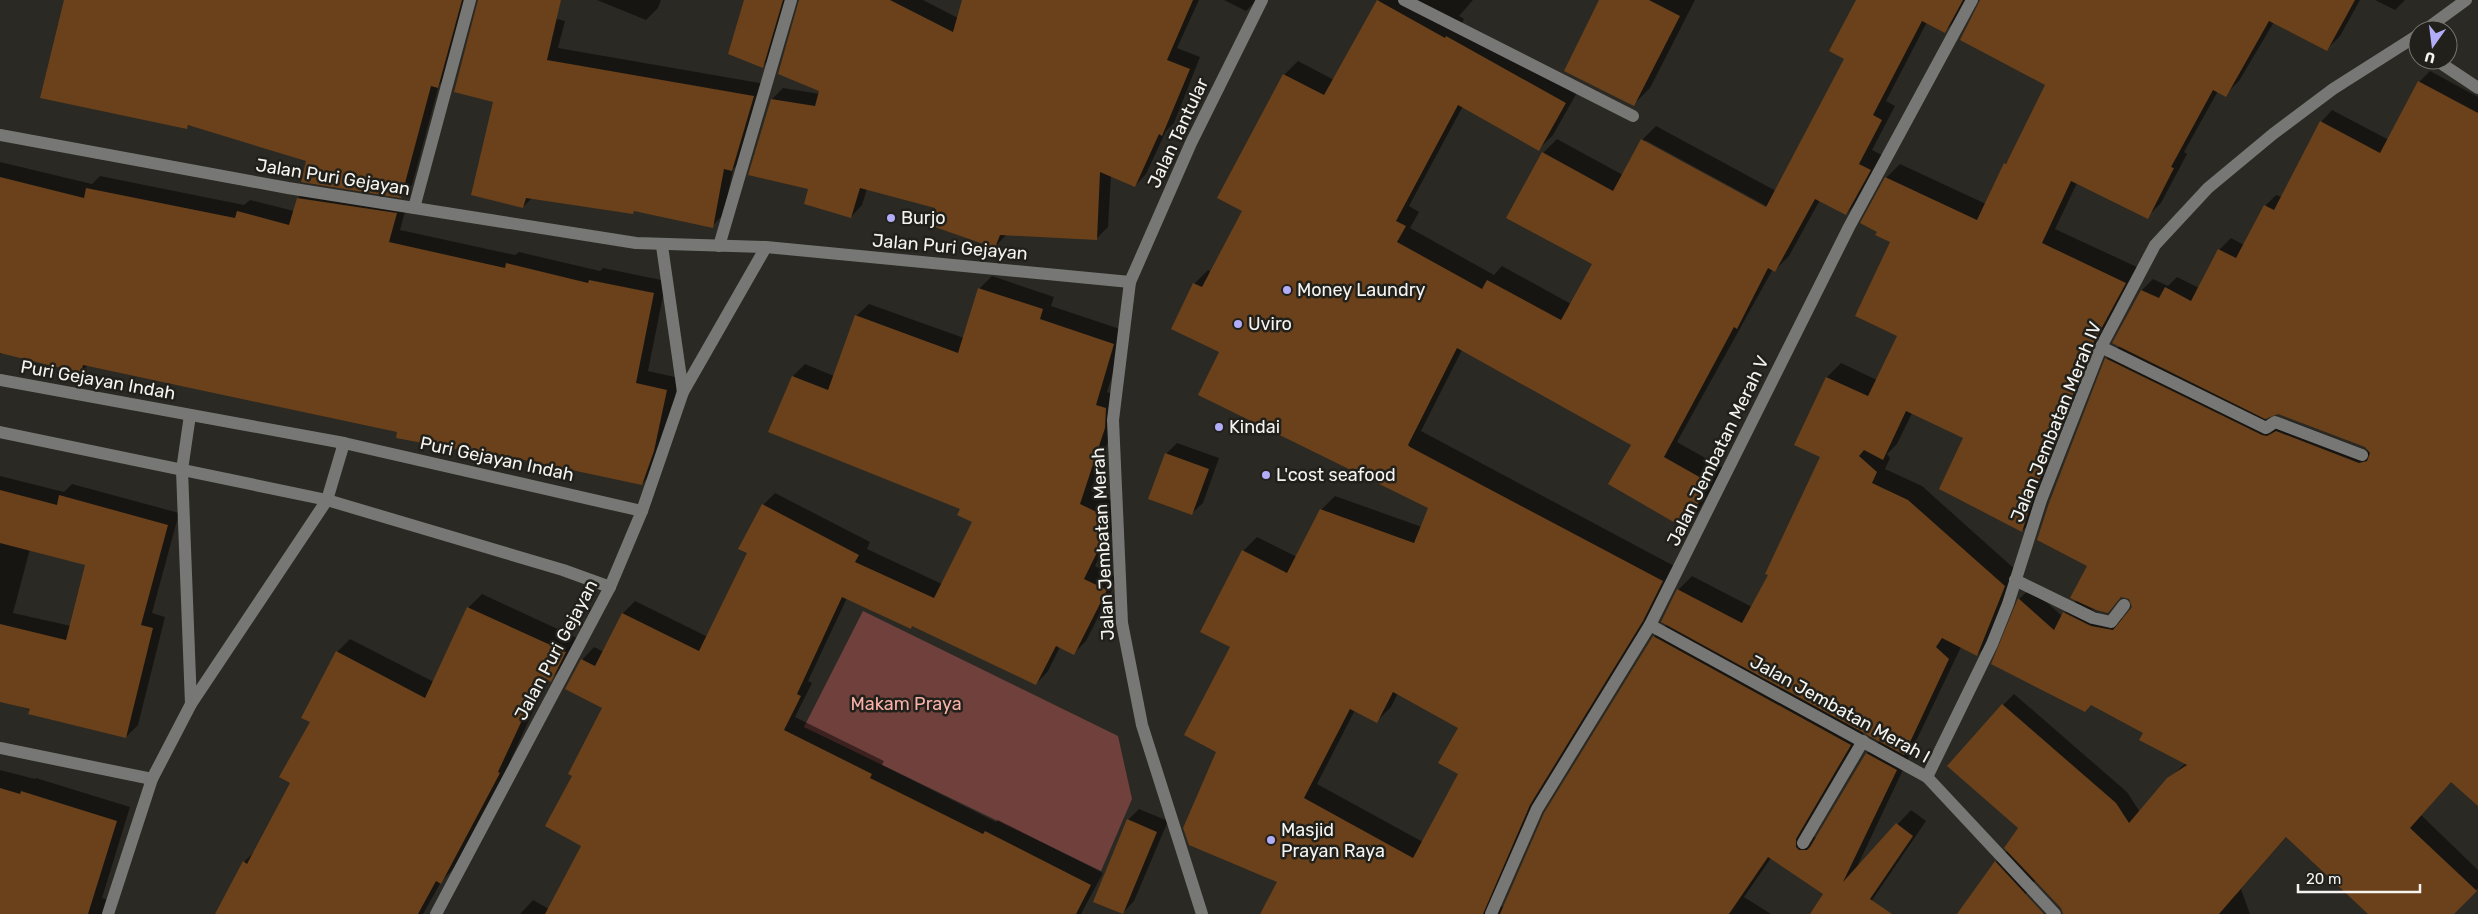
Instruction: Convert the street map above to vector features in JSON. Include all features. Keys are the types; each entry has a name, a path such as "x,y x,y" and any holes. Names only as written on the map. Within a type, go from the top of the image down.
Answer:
{"street":[{"path":"414,208 470,0"},
{"path":"719,246 791,0"},
{"name":"Jalan Tantular","path":"1130,282 1191,143 1262,0"},
{"path":"1404,0 1633,116"},
{"name":"Jalan Jembatan Merah V","path":"1491,914 1537,809 1650,625 1848,227 1972,0"},
{"path":"2439,20 2466,0"},
{"name":"Jalan Jembatan Merah IV","path":"1926,777 1992,644 2041,500 2101,347 2155,245 2208,188 2272,134 2333,89 2408,46"},
{"path":"2451,70 2478,88"},
{"name":"Jalan Puri Gejayan","path":"0,135 288,188 662,246 766,247 1130,282"},
{"name":"Jalan Puri Gejayan","path":"662,246 683,392"},
{"name":"Jalan Puri Gejayan","path":"436,914 610,587 642,511 683,392 766,247"},
{"name":"Jalan Jembatan Merah","path":"1130,282 1113,420 1122,623 1142,725 1201,914"},
{"path":"2101,347 2266,428 2275,422 2362,455"},
{"name":"Puri Gejayan Indah","path":"0,380 344,443 642,511"},
{"name":"Puri Gejayan Indah","path":"190,415 182,470 191,704"},
{"path":"0,432 327,500 563,570 610,587"},
{"name":"Puri Gejayan Indah","path":"108,914 152,779 191,704 327,500 344,443"},
{"path":"2015,580 2094,618 2111,622 2124,605"},
{"name":"Jalan Jembatan Merah I","path":"1650,625 1926,777 2055,914"},
{"path":"1803,844 1863,741"},
{"path":"0,748 152,779"}],"green space":[{"name":"Makam Praya","path":"863,611 1118,736 1132,799 1101,871 804,727"}],"building":[{"path":"64,0 462,0 438,88 431,86 401,198 301,182 306,161 188,125 187,129 40,98"},
{"path":"478,0 561,0 547,60 754,96 732,171 724,169 713,228 634,211 633,214 526,198 523,208 471,195 493,102 454,92"},
{"path":"744,0 783,0 763,68 728,54"},
{"path":"799,0 890,0 953,32 962,0 1193,0 1167,60 1190,69 1162,136 1159,134 1135,187 1100,172 1097,240 1000,235 995,248 929,225 935,208 860,188 851,218 804,204 808,189 748,175 771,99 815,106 819,91 778,74"},
{"path":"1377,0 1566,103 1539,151 1458,105 1396,221 1406,226 1397,242 1482,289 1487,280 1561,320 1592,264 1506,218 1542,152 1613,191 1641,139 1766,207 1844,59 1829,51 1856,0 1963,0 1945,33 1922,21 1873,115 1882,120 1859,164 1871,170 1846,215 1815,199 1775,272 1768,268 1737,329 1734,327 1664,457 1710,483 1684,528 1608,484 1631,445 1457,348 1408,445 1663,581 1643,621 1530,805 1483,914 1260,914 1277,882 1189,845 1183,828 1216,752 1184,735 1230,647 1200,632 1242,550 1287,573 1320,509 1414,543 1428,508 1198,395 1219,352 1171,329 1193,283 1202,287 1242,211 1217,198 1283,74 1324,95","holes":["1393,692 1458,728 1438,763 1458,774 1413,858 1304,798 1350,709 1377,723"]},
{"path":"1599,0 1649,0 1680,16 1634,106 1564,71"},
{"path":"1980,0 2355,0 2327,51 2269,21 2226,97 2213,90 2171,167 2174,168 2148,219 2071,181 2042,243 2126,283 2093,344 2033,497 2022,532 1939,489 1963,438 1906,411 1883,460 1864,450 1859,456 1877,472 1872,483 1908,500 2005,586 1977,656 1942,638 1936,647 1949,659 1904,755 1661,622 1677,589 1742,623 1768,575 1765,574 1820,457 1794,445 1826,377 1868,396 1897,336 1855,316 1890,242 1875,235 1877,232 1860,223 1885,177 1977,220 2004,163 2006,164 2045,85 1960,40"},
{"path":"2418,81 2478,113 2478,806 2451,782 2410,828 2477,891 2454,914 2368,914 2286,837 2219,914 2063,914 2061,908 2004,848 2018,828 1947,766 2002,704 2116,803 2129,823 2167,778 2187,765 2139,740 2143,733 2091,705 2085,712 1991,664 2018,598 2054,630 2063,612 2091,626 2113,630 2132,607 2129,599 2121,597 2108,613 2096,610 2070,598 2087,566 2037,540 2049,503 2105,358 2262,435 2267,436 2276,431 2359,463 2367,461 2370,453 2365,447 2278,414 2265,419 2112,343 2141,290 2159,298 2165,287 2191,301 2218,249 2236,258 2264,205 2274,210 2320,121 2380,153"},
{"path":"0,177 84,198 86,188 235,218 237,211 289,225 297,198 397,213 389,242 505,268 506,263 588,283 589,280 654,293 636,383 667,390 654,451 642,485 472,449 471,452 396,438 397,432 83,365 81,373 0,353"},
{"path":"978,288 1043,309 1040,319 1114,344 1096,405 1106,408 1105,428 1080,504 1109,518 1110,526 1084,579 1107,590 1074,655 1056,646 1036,685 912,626 911,629 842,597 797,694 801,696 784,730 872,774 870,778 983,834 985,831 1091,885 1076,914 545,914 581,846 545,826 572,776 568,774 602,708 565,689 581,659 595,666 622,613 699,651 747,553 738,549 762,504 859,555 855,562 934,598 972,522 957,515 960,509 768,432 792,376 828,390 855,315 958,353"},
{"path":"1165,453 1209,469 1192,515 1148,499"},
{"path":"0,490 57,505 59,495 168,525 141,625 153,628 126,738 28,714 30,709 0,702 0,624 66,640 85,565 0,543"},
{"path":"467,607 566,652 551,682 542,677 498,772 500,773 441,884 436,881 418,914 215,914 243,861 247,864 290,783 279,777 310,722 301,718 336,651 425,698"},
{"path":"1653,636 1851,745 1796,839 1796,847 1799,850 1807,850 1810,847 1866,753 1897,770 1843,882 1896,823 1913,836 1870,899 1892,914 1810,914 1823,894 1768,857 1729,914 1500,914 1544,813"},
{"path":"0,788 20,794 21,791 117,821 88,914 0,914"},
{"path":"1127,819 1157,832 1123,914 1093,902"},
{"path":"1995,861 2044,914 1957,914"}],"place":[{"name":"Burjo","path":"891,218"},
{"name":"Money Laundry","path":"1287,290"},
{"name":"Uviro","path":"1238,324"},
{"name":"Kindai","path":"1219,427"},
{"name":"L'cost seafood","path":"1266,475"},
{"name":"Masjid Prayan Raya","path":"1271,840"}]}
